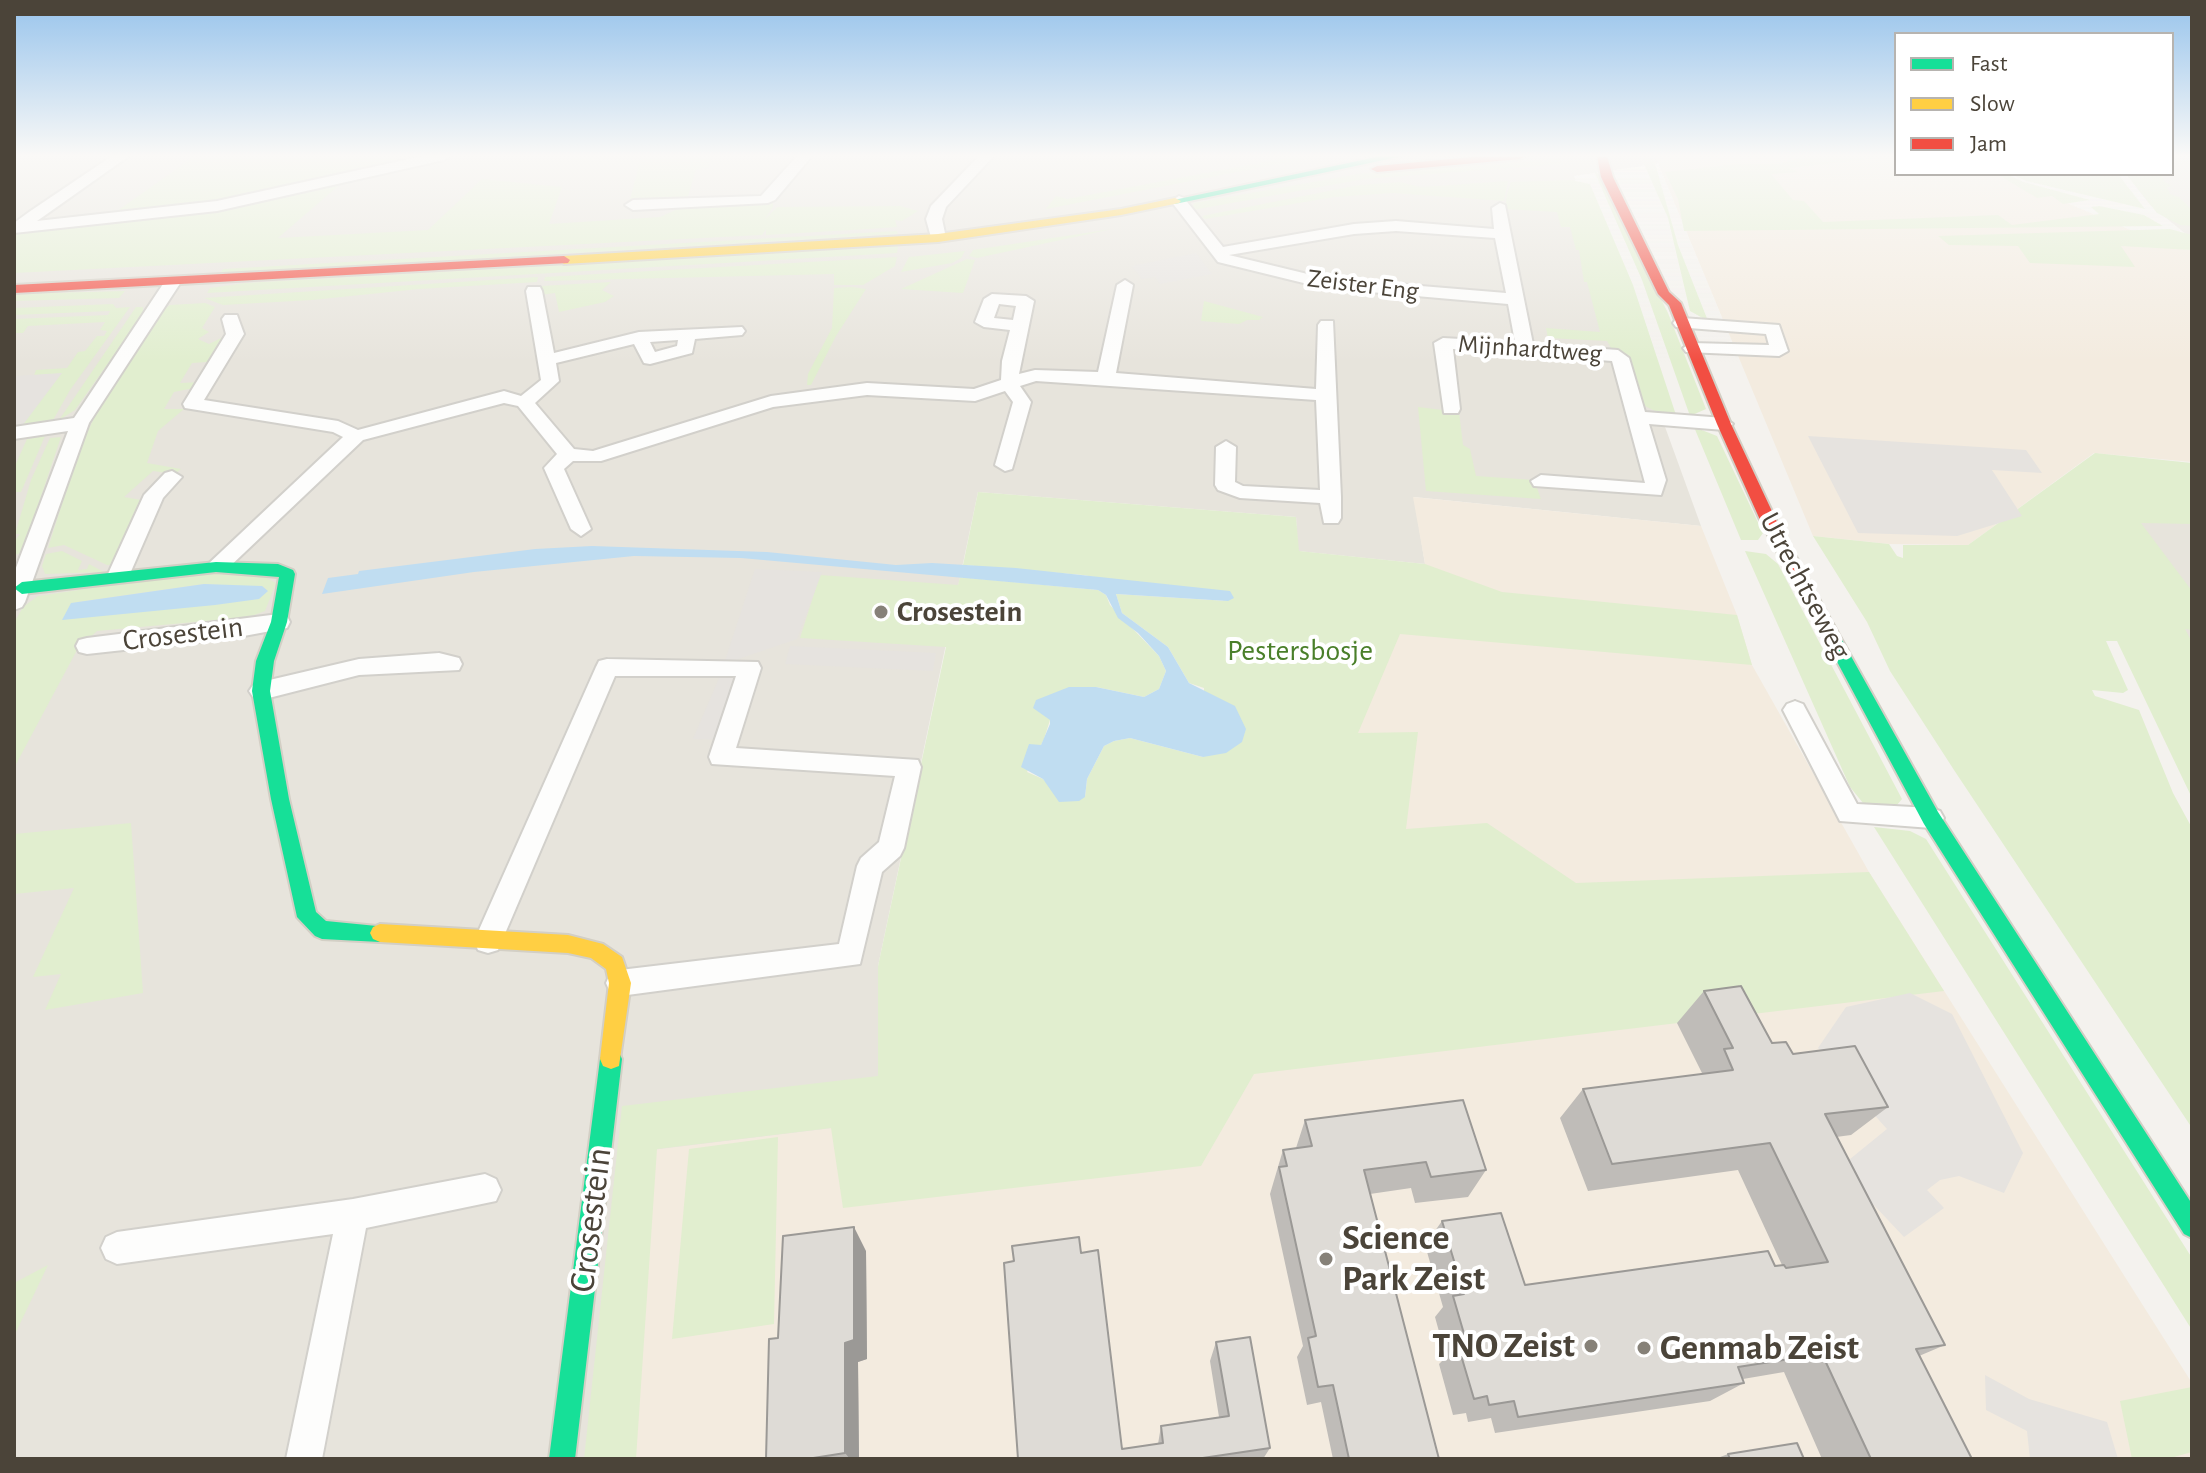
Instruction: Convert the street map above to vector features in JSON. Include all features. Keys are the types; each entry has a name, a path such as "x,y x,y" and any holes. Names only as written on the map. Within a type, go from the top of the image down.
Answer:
{"street":[{"path":"18,228 47,225"},
{"path":"935,225 938,238"},
{"path":"14,289 938,238 1038,225"},
{"path":"1197,225 1221,255"},
{"path":"1501,225 1513,299 1525,347"},
{"name":"Utrechtseweg","path":"1630,225 1664,294 1675,303 1724,424 1769,522 1931,818 2192,1226"},
{"name":"Zeister Eng","path":"1221,255 1354,229 1396,226 1502,234"},
{"name":"Utrechtseweg","path":"1663,249 1679,293 1675,303"},
{"name":"Zeister Eng","path":"1221,255 1324,283 1513,299"},
{"path":"18,595 54,487 80,423 173,282"},
{"path":"1005,465 1022,402 1010,384 1018,326 1032,283"},
{"path":"1106,378 1125,285"},
{"path":"534,291 550,381 525,402 568,454 594,457 771,402 867,389 975,395 1035,375 1325,395"},
{"path":"1018,326 984,322 992,299 1026,301"},
{"path":"231,319 235,334 192,404 338,427 356,436"},
{"path":"1682,323 1773,329 1779,351 1692,348"},
{"path":"1226,447 1225,485 1240,492 1331,508 1325,395 1327,325"},
{"path":"546,360 639,337 650,359 686,349 687,334 736,331"},
{"name":"Mijnhardtweg","path":"1451,409 1443,343 1612,354 1620,358 1656,480 1654,490 1541,481"},
{"name":"Crosestein","path":"216,567 356,436 504,397 525,402"},
{"path":"1638,417 1724,424"},
{"path":"14,453 19,432 80,423"},
{"path":"568,454 554,468 581,529"},
{"path":"118,576 154,495 172,477"},
{"name":"Crosestein","path":"18,595 118,576 216,567 278,570 287,574 279,622 265,661 261,691 280,799 307,917 322,930 568,944 596,950 615,964 620,983 560,1459"},
{"name":"Crosestein","path":"87,646 279,622"},
{"path":"261,691 359,667 439,661 451,664"},
{"path":"488,941 607,667 750,668 721,757 909,767 891,848 870,866 850,955 620,983"},
{"path":"1795,710 1849,814 1931,818"},
{"path":"117,1248 353,1215 485,1190"},
{"path":"304,1459 353,1215"}],"shaded area":[{"path":"14,225 1592,225 1701,526 1414,497 1425,564 1298,551 1296,517 978,492 878,966 878,1123 603,1459 14,1459"},
{"path":"1684,225 2118,225 2173,248 2192,250 2192,462 2094,453 1968,545 1889,544 1813,536"},
{"path":"2174,225 2192,225 2192,239"},
{"path":"1196,253 1212,274 1160,284 1155,277 1142,279 1132,266"},
{"path":"62,373 22,426 14,427 14,376"},
{"path":"1808,436 2026,450 2042,473 1992,470 2022,516 1957,536 1858,533"},
{"path":"1413,497 1701,526 1737,615 1752,665 1869,872 2192,1383 2192,1459 603,1459 635,1152 832,1128 1343,767 1425,564"},
{"path":"2112,508 2192,517 2192,652"},
{"path":"755,569 822,572 797,639 724,664"},
{"path":"790,646 936,653 933,671 785,664"},
{"path":"723,669 750,671 724,740 693,739"},
{"path":"1910,993 1952,1014 2023,1153 2004,1193 1959,1176 1940,1180 1927,1190 1944,1208 1904,1237 1839,1168 1887,1129 1870,1110 1842,1067 1818,1048 1846,1007"},
{"path":"1985,1375 2029,1399 2107,1422 2118,1459 2030,1459 2027,1431 1986,1410"}],"green space":[{"path":"57,225 293,225 278,238 428,230 434,225 897,227 766,235 766,229 762,235 14,273 14,229"},
{"path":"1607,225 1633,285 1676,415 1661,414 1645,406 1607,341 1548,338 1546,328 1600,332 1587,282 1584,282 1579,250 1576,250 1570,227 1561,227"},
{"path":"1618,225 1624,225 1668,313 1706,409 1690,416 1642,280"},
{"path":"1670,225 1672,225 1708,321 1690,311"},
{"path":"1683,225 2163,226 1684,231"},
{"path":"1112,229 977,258 969,256 973,250"},
{"path":"2170,229 2192,235 2192,250 2121,246 2135,267 2030,263 2018,246 1949,245 1938,236"},
{"path":"897,231 898,234 220,274 223,269"},
{"path":"898,246 897,253 207,293 210,288 245,283"},
{"path":"965,251 961,258 952,263 901,272 909,257"},
{"path":"897,257 895,266 863,285 834,285 834,274 544,281 545,277"},
{"path":"967,259 975,260 963,293 901,289"},
{"path":"538,277 537,282 419,289 312,300 223,305 204,298"},
{"path":"611,282 602,290 614,296 605,302 559,312 555,293 541,295 540,290 541,286"},
{"path":"834,288 866,289 836,336 811,385 807,385 808,374 832,328"},
{"path":"125,291 119,298 14,301 14,294"},
{"path":"1204,301 1263,317 1239,324 1201,321"},
{"path":"205,303 215,307 202,328 209,332 198,339 209,344 223,337 228,340 224,347 215,350 207,362 192,363 180,383 203,382 199,387 174,392 164,409 184,409 158,431 147,463 181,469 175,474 153,471 124,497 147,501 116,564 107,565 64,545 48,548 79,450 103,399 159,313 170,305"},
{"path":"113,304 116,308 130,307 70,390 52,422 14,428 36,370 67,368 78,352 85,351 97,336 104,336 107,331 100,330 105,322 28,326 23,333 14,333 14,319 108,315 110,311 14,315 14,308"},
{"path":"136,307 143,307 143,314 75,410 59,420"},
{"path":"1418,407 1459,412 1463,445 1470,449 1476,476 1534,480 1541,499 1426,491"},
{"path":"1694,427 1717,436 1763,533 1758,540 1741,540"},
{"path":"45,436 21,492 14,492 14,468 27,439"},
{"path":"61,437 22,553 14,555 14,542 20,534 15,534 31,480 50,438"},
{"path":"2095,453 2192,463 2192,524 2141,523 2192,591 2192,630 2185,629 2192,642 2192,798 2117,641 2106,641 2128,690 2123,693 2092,690 2095,696 2139,710 2173,793 2192,828 2192,1128 1890,671 1867,622 1813,536 1889,544 1897,556 1903,558 1903,545 1968,545"},
{"name":"Pestersbosje","path":"978,492 1296,517 1299,551 1425,564 1502,592 1737,615 1752,665 1400,634 1358,733 1418,732 1406,829 1487,823 1576,883 1869,872 1944,991 1254,1074 1201,1166 843,1208 831,1128 657,1149 636,1459 584,1459 622,1106 878,1076 878,966 946,647 800,638 820,575 958,585 960,577 1098,590 1106,595 1110,605 1159,656 1166,671 1159,689 1144,697 1096,687 1050,720 1027,772 1043,779 1053,790 1085,797 1087,779 1104,746 1114,741 1130,738 1203,757 1204,688 1189,683 1168,647 1122,613 1116,594 1228,601 1083,575 963,565"},
{"path":"62,551 82,561 78,570 87,569 89,564 104,572 45,574 42,566 46,554"},
{"path":"1745,551 1766,554 1778,564 1902,799 1897,805 1863,803 1850,787"},
{"path":"201,572 264,577 276,583 265,611 249,617 97,631 77,650 14,768 14,623 23,607 38,596","holes":["204,584 267,588 71,603"]},
{"path":"131,823 143,993 45,1010 61,974 33,977 74,888 14,894 14,834"},
{"path":"1874,827 1910,831 1926,839 2192,1258 2192,1330"},
{"path":"778,1137 774,1324 672,1339 689,1149"},
{"path":"48,1265 16,1332 14,1332 14,1283"},
{"path":"2192,1387 2192,1452 2167,1459 2132,1459 2120,1401"}],"water":[{"path":"592,546 767,552 896,565 932,563 1016,568 1230,591 1234,598 1228,601 1116,594 1122,613 1168,647 1189,683 1235,706 1246,729 1242,742 1226,753 1203,757 1130,738 1114,741 1104,746 1087,779 1085,797 1079,801 1059,802 1043,779 1021,767 1029,744 1041,745 1050,724 1050,720 1033,708 1036,700 1069,687 1096,687 1144,697 1159,689 1166,671 1159,656 1138,633 1118,618 1106,595 1098,590 741,558 634,556 474,572 322,594 328,578 358,574 359,571 535,549"},
{"path":"204,584 262,586 268,591 259,599 62,620 71,603"}],"building":[{"path":"1741,986 1772,1043 1786,1042 1793,1054 1855,1046 1888,1107 1825,1114 1945,1345 1916,1349 1972,1459 1871,1459 1822,1354 1738,1367 1744,1383 1518,1417 1514,1401 1489,1405 1487,1396 1474,1399 1458,1345 1467,1344 1453,1296 1464,1294 1442,1221 1501,1213 1525,1285 1768,1251 1775,1266 1784,1265 1786,1268 1828,1262 1770,1143 1612,1164 1583,1089 1733,1070 1724,1049 1733,1048 1704,991"},
{"path":"1463,1100 1486,1170 1431,1177 1426,1162 1364,1170 1439,1459 1349,1459 1333,1385 1318,1387 1308,1338 1316,1336 1279,1167 1287,1166 1283,1150 1312,1146 1305,1120"},
{"path":"854,1227 854,1340 845,1343 845,1453 807,1459 766,1459 769,1339 778,1338 783,1236"},
{"path":"1079,1237 1081,1253 1098,1250 1122,1449 1163,1443 1161,1426 1229,1416 1216,1342 1250,1337 1270,1448 1196,1459 1018,1459 1004,1263 1014,1261 1012,1246"},
{"path":"1797,1443 1804,1459 1730,1459 1728,1454"}],"traffic: fast":[{"path":"22,588 216,567 278,570 287,574 279,622 265,661 261,691 280,799 307,917 322,930 380,933"},
{"path":"1827,628 1931,818 2192,1226"},
{"path":"562,1459 611,1059"}],"traffic: slow":[{"path":"564,260 938,238 1031,225"},
{"path":"380,933 568,944 596,950 615,964 620,983 611,1059"}],"traffic: jam":[{"path":"1630,225 1664,294 1675,303 1724,424 1769,522 1827,628"},
{"path":"14,289 564,260"}],"place":[{"name":"Crosestein","path":"881,612"},
{"name":"Science Park Zeist","path":"1326,1259"},
{"name":"TNO Zeist","path":"1591,1346"},
{"name":"Genmab Zeist","path":"1644,1348"}]}
